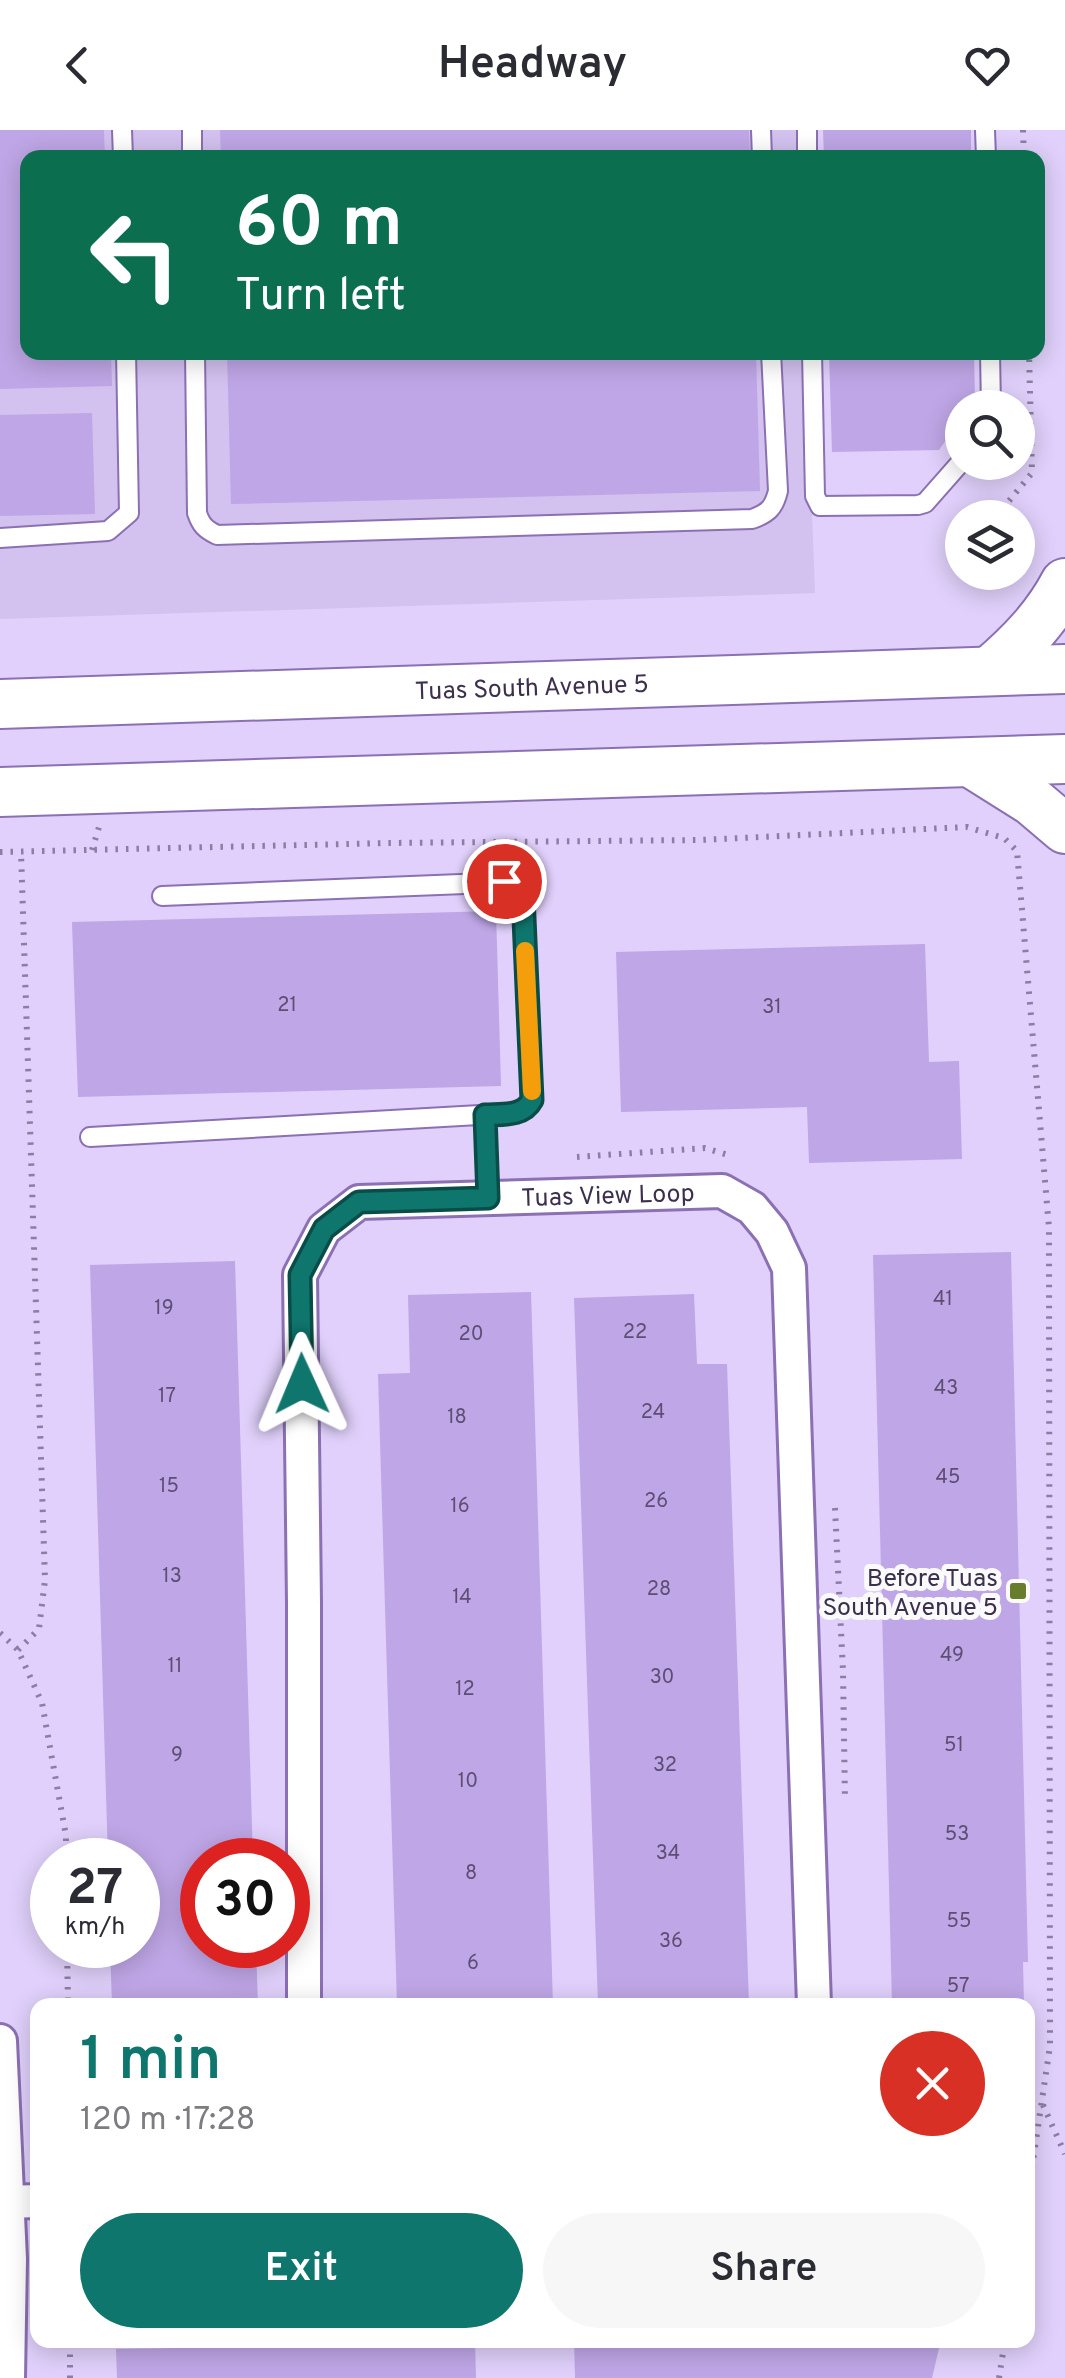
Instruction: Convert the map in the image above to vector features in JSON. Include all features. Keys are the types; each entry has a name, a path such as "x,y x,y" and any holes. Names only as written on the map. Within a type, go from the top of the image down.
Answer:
{"main road":[{"path":"990,672 1046,616 1065,583"},
{"name":"Tuas South Avenue 5","path":"0,704 1065,668"},
{"path":"0,792 1065,759"},
{"path":"973,764 1032,801 1065,829"}],"street":[{"name":"Tuas View Loop","path":"304,1998 300,1275 324,1229 359,1202 722,1191 752,1208 772,1232 790,1268 814,1998"},
{"path":"0,2040 22,2202 24,2258 8,2378"}],"lane":[{"path":"0,538 108,531 129,513 126,360"},
{"path":"195,360 197,513 200,523 217,535 752,519 775,505 778,491 771,360"},
{"path":"812,360 815,496 820,506 918,505 945,480"},
{"path":"990,360 991,390"},
{"path":"90,1137 515,1113 532,1100 523,896 514,882 162,896"},
{"path":"485,1115 488,1198"}],"path":[{"path":"1010,500 1032,473 1029,360"},
{"path":"0,852 699,840 967,827 1004,838 1017,852 1049,1228 1050,2046 1035,2148"},
{"path":"18,1650 39,1628 45,1580 21,852"},
{"path":"567,1158 706,1148 734,1157"},
{"path":"835,1495 846,1808"},
{"path":"0,1633 18,1650 42,1703 66,1838"},
{"path":"67,1968 68,1998"},
{"path":"1042,2102 1065,2154"},
{"path":"70,2348 70,2378"},
{"path":"999,2378 1004,2348"}],"shaded area":[{"path":"0,130 797,130 798,150 20,150 20,360 806,360 815,593 0,619"}],"building":[{"path":"0,130 104,130 105,150 20,150 20,360 111,360 112,386 0,389"},
{"path":"220,130 749,130 750,150 221,150"},
{"path":"823,130 971,130 971,150 824,150"},
{"path":"227,360 756,360 760,491 231,504"},
{"path":"829,360 974,360 975,390 945,390 945,442 939,450 832,452"},
{"path":"92,413 95,514 0,516 0,415"},
{"path":"496,911 501,1086 78,1097 72,922"},
{"path":"925,944 929,1062 959,1061 962,1159 809,1163 807,1107 621,1112 616,952"},
{"path":"1011,1252 1028,1962 1023,1962 1024,1998 892,1998 873,1255"},
{"path":"235,1261 252,1838 180,1838 180,1968 257,1968 258,1998 112,1998 111,1968 160,1968 160,1838 107,1838 90,1265"},
{"path":"531,1292 553,1998 397,1998 378,1374 410,1373 408,1295"},
{"path":"694,1294 697,1364 727,1364 749,1998 598,1998 574,1298"},
{"path":"475,2348 476,2378 117,2378 116,2349"},
{"path":"574,2348 939,2348 932,2378 575,2378"}],"slow traffic":[{"path":"525,951 532,1091"}],"place":[{"name":"Before Tuas South Avenue 5","path":"1018,1591"}],"route":[{"path":"302,1384 300,1275 324,1229 359,1202 488,1198 485,1115 515,1113 532,1100 523,896 514,882 504,881"}]}
